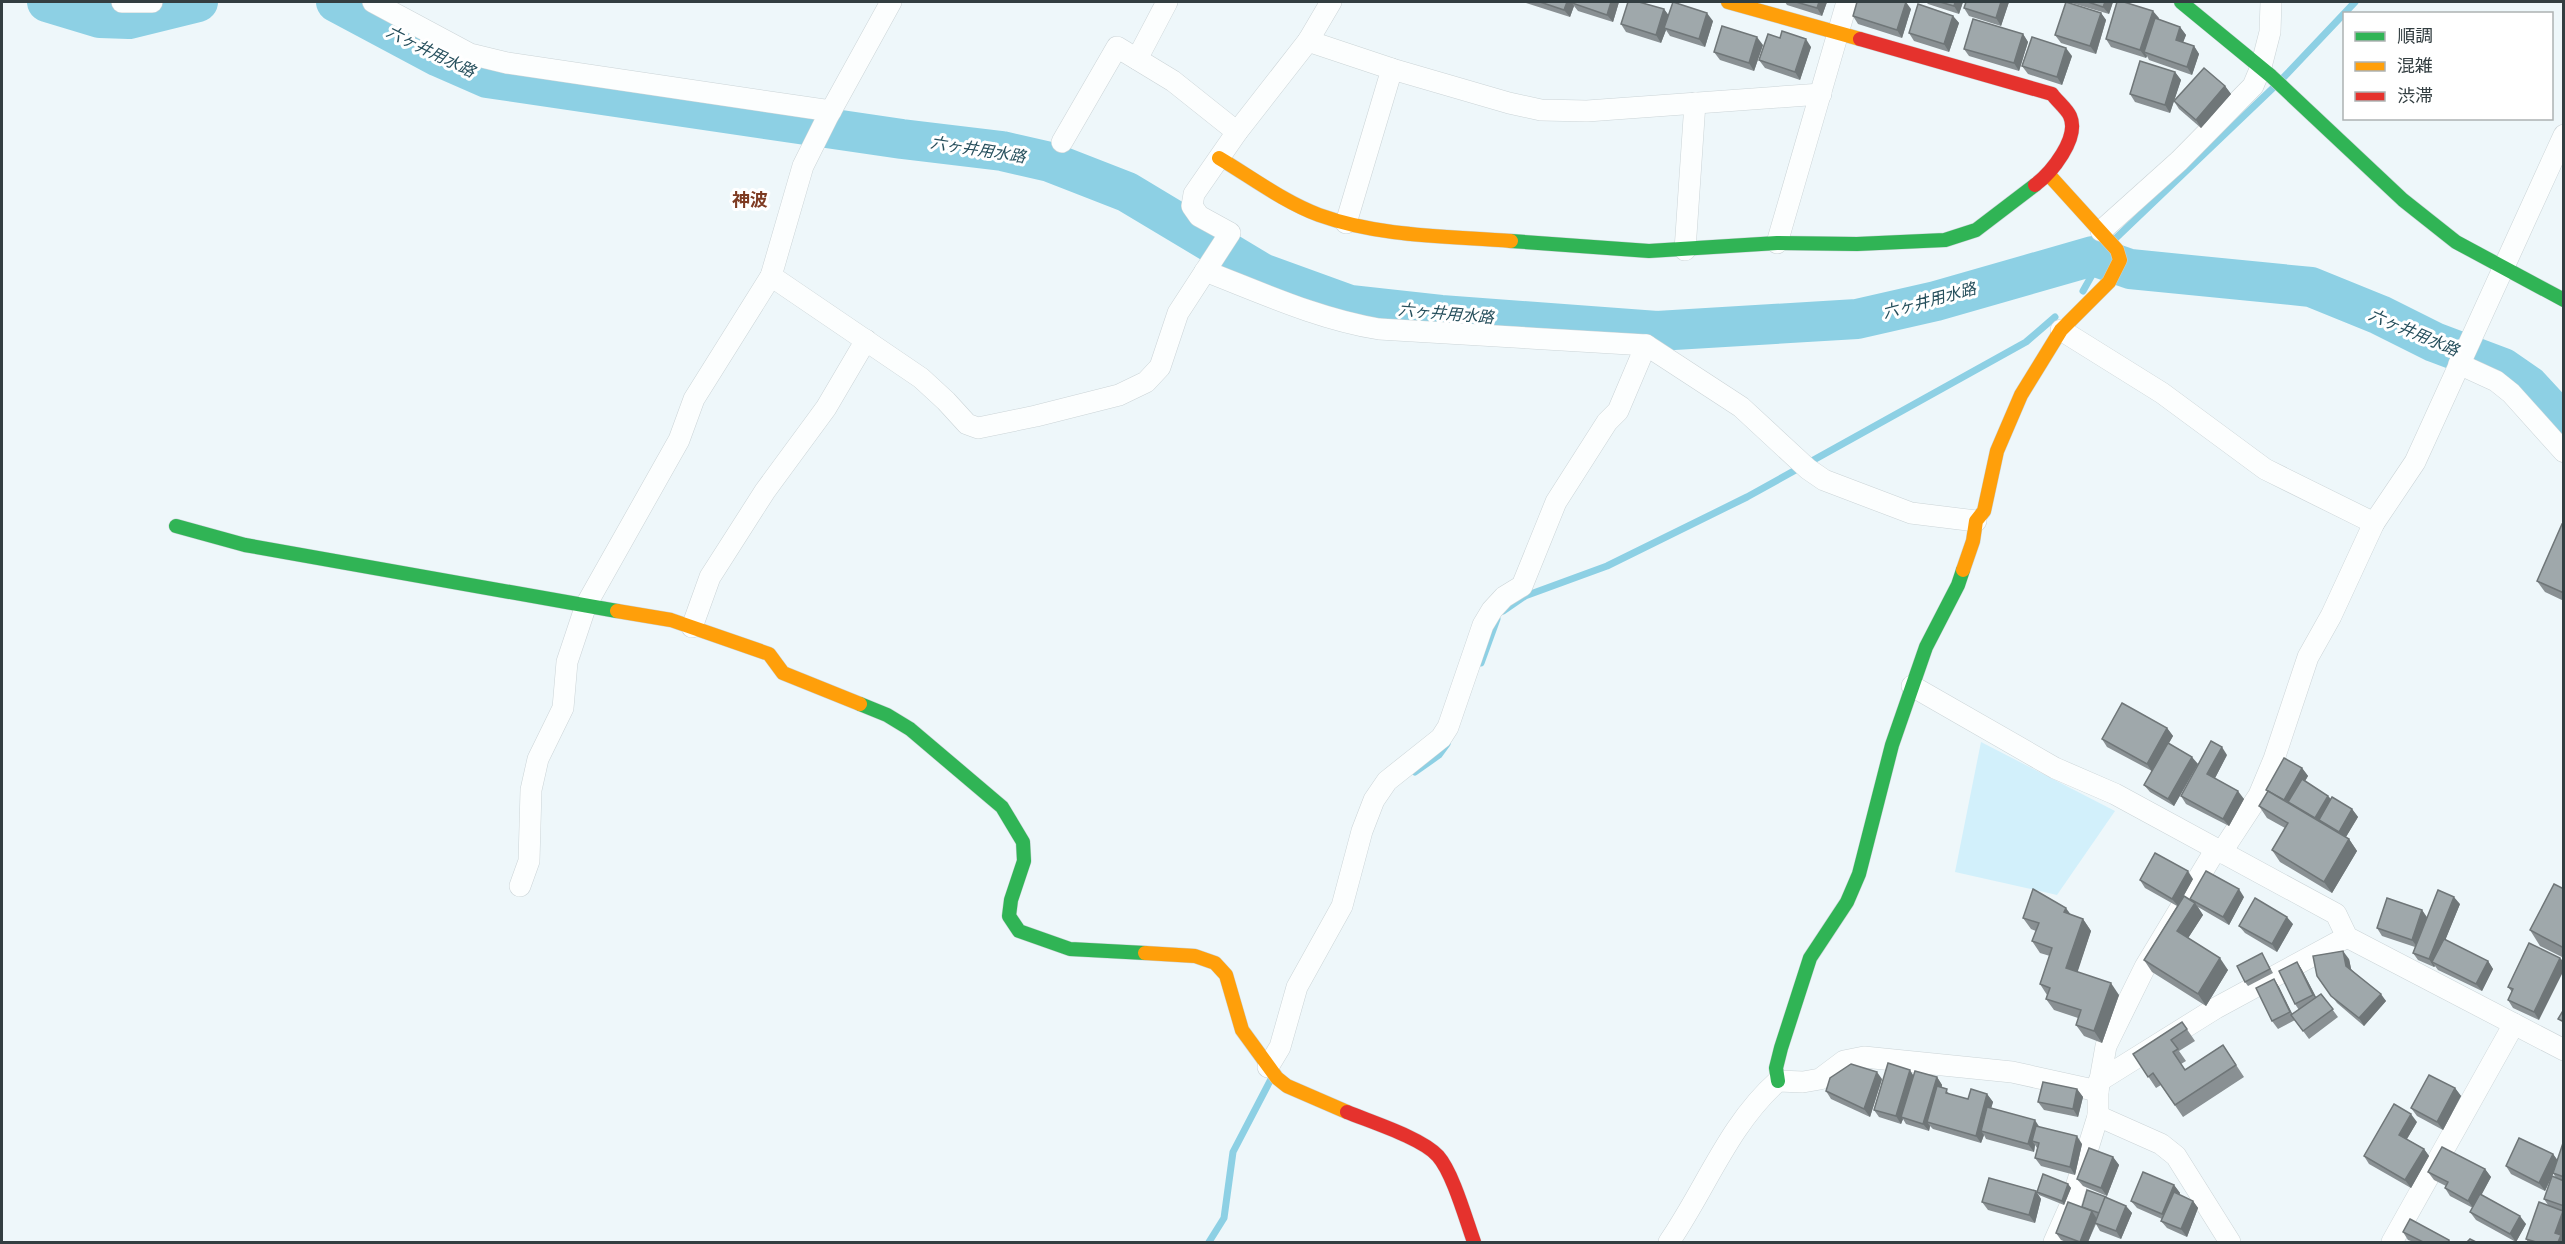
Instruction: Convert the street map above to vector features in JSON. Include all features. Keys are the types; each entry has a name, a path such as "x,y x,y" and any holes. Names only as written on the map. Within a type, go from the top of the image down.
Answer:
{"street":[{"path":"123,2 152,2"},
{"path":"373,2 470,54 507,63 829,114"},
{"path":"520,886 529,861 531,790 538,759 563,708 567,662 586,605 679,440 694,399 771,276 803,166 891,2"},
{"path":"1137,59 1167,2"},
{"path":"771,276 921,378 967,424 978,428 1119,395 1146,382 1160,367 1178,313 1230,233 1199,216 1192,206 1194,194 1237,132 1308,40 1331,2"},
{"path":"1219,158 1294,203 1346,223 1387,232 1427,237 1649,251 1777,243 1857,244 1945,240 1976,230 2049,175 2071,138 2072,117 2052,94 1728,2"},
{"path":"1777,243 1847,2"},
{"path":"2181,2 2266,72 2403,200 2456,242 2564,300"},
{"path":"2103,233 2179,161 2266,72 2271,2"},
{"path":"1308,40 1392,69 1541,110 1587,111 1821,93"},
{"path":"1062,142 1117,47 1173,81 1237,132"},
{"path":"1346,223 1392,69"},
{"path":"1685,250 1695,103"},
{"path":"2054,1242 2070,1206 2098,1116 2098,1086 2106,1046 2145,967 2218,851 2259,795 2274,759 2308,657 2331,616 2374,523 2415,462 2501,268 2564,135"},
{"path":"1778,1081 1776,1068 1781,1048 1810,958 1847,902 1859,874 1892,745 1926,647 1958,585 1976,521 1984,511 1997,451 2021,395 2061,330 2109,282 2118,261 2103,233 2049,175"},
{"path":"1214,257 1282,301 1348,324 1379,328 1646,345 1741,407 1803,464 1824,480 1911,513 1976,521"},
{"path":"2061,330 2162,393 2265,469 2374,523"},
{"path":"692,627 710,577 765,491 826,408 866,340"},
{"path":"1271,1071 1297,987 1342,906 1362,831 1374,800 1387,782 1441,738 1448,727 1483,625 1492,610 1504,597 1522,586 1556,502 1607,422 1618,411 1646,345"},
{"path":"2463,356 2511,393 2564,452"},
{"path":"176,526 244,545 671,620 769,654 783,673 887,715 910,729 1002,807 1016,827 1023,842 1024,861 1011,900 1009,916 1019,931 1043,942 1070,949 1195,956 1215,963 1226,975 1242,1030 1271,1071 1287,1086 1420,1143 1438,1156 1446,1169 1473,1242"},
{"path":"1912,686 2055,768 2115,794 2336,914 2348,937 2564,1050"},
{"path":"1669,1242 1686,1217 1742,1119 1761,1096 1778,1081 1803,1082 1820,1079 1844,1061 1864,1057 2012,1072 2098,1086 2216,1008 2348,937"},
{"path":"2392,1242 2514,1024"},
{"path":"2098,1116 2161,1144 2176,1156 2230,1242"}],"shaded area":[{"path":"1981,742 2115,811 2057,895 1955,872"}],"building":[{"path":"1540,2 1567,2 1564,10"},
{"path":"1573,2 1611,2 1607,15"},
{"path":"1628,2 1639,2 1664,9 1656,35 1621,24"},
{"path":"1673,2 1707,13 1699,39 1664,28"},
{"path":"1796,2 1819,2 1817,8"},
{"path":"1857,2 1906,2 1897,30 1853,16"},
{"path":"1940,2 1955,2 1954,6"},
{"path":"1966,2 2001,2 1996,18 1964,8"},
{"path":"2066,2 2101,13 2090,46 2055,35"},
{"path":"2088,2 2105,2 2103,7"},
{"path":"2117,2 2153,11 2140,50 2106,39"},
{"path":"1918,4 1953,16 1944,44 1909,33"},
{"path":"2155,18 2180,27 2176,40 2194,46 2187,67 2144,52"},
{"path":"1973,19 2023,34 2014,63 1964,49"},
{"path":"1722,26 1757,37 1749,63 1714,52"},
{"path":"1782,31 1806,39 1795,72 1759,60 1768,34 1780,38"},
{"path":"2032,37 2066,48 2057,77 2022,66"},
{"path":"2140,61 2175,72 2165,105 2130,94"},
{"path":"2204,68 2225,86 2196,120 2174,101"},
{"path":"2562,524 2564,525 2564,593 2537,581"},
{"path":"2122,703 2167,728 2147,764 2102,739"},
{"path":"2211,741 2222,747 2207,774 2238,791 2223,819 2181,796"},
{"path":"2168,743 2192,757 2168,799 2144,785"},
{"path":"2284,758 2302,768 2284,800 2266,790"},
{"path":"2302,779 2328,796 2315,818 2288,802"},
{"path":"2268,791 2349,839 2324,882 2272,850 2288,823 2259,806"},
{"path":"2332,797 2352,809 2339,832 2319,820"},
{"path":"2155,853 2188,871 2172,899 2140,880"},
{"path":"2206,871 2239,889 2223,917 2190,899"},
{"path":"2554,884 2564,889 2564,948 2530,930"},
{"path":"2033,889 2066,908 2064,912 2083,919 2066,968 2111,983 2094,1031 2076,1025 2081,1010 2046,999 2050,988 2040,984 2052,948 2032,941 2039,923 2023,918"},
{"path":"2438,890 2454,897 2429,959 2413,953"},
{"path":"2184,896 2195,903 2177,931 2220,958 2198,994 2144,960"},
{"path":"2255,898 2287,917 2272,944 2239,926"},
{"path":"2387,898 2422,910 2412,940 2377,928"},
{"path":"2444,939 2488,961 2476,984 2432,962"},
{"path":"2529,943 2560,958 2534,1012 2508,1000 2513,989 2508,987"},
{"path":"2343,951 2346,966 2381,994 2359,1018 2331,996 2317,976 2313,956"},
{"path":"2262,953 2270,969 2245,982 2237,966"},
{"path":"2297,962 2313,995 2295,1004 2279,971"},
{"path":"2274,979 2290,1012 2272,1021 2256,988"},
{"path":"2321,994 2333,1009 2303,1031 2291,1015"},
{"path":"2564,1009 2564,1022 2558,1019"},
{"path":"2182,1022 2187,1029 2171,1040 2178,1049 2173,1052 2185,1070 2223,1045 2236,1065 2175,1105 2153,1073 2148,1077 2133,1054"},
{"path":"1888,1063 1910,1070 1896,1116 1874,1110"},
{"path":"1851,1064 1877,1072 1864,1109 1826,1091 1830,1078"},
{"path":"1915,1071 1937,1077 1923,1124 1901,1117"},
{"path":"2429,1075 2455,1088 2437,1122 2411,1108"},
{"path":"2043,1082 2077,1089 2073,1109 2038,1102"},
{"path":"1937,1086 1947,1089 1946,1093 1968,1099 1971,1089 1987,1094 1976,1136 1927,1122"},
{"path":"2394,1104 2411,1114 2399,1135 2424,1149 2405,1180 2364,1156"},
{"path":"1987,1107 2035,1120 2028,1144 1981,1131"},
{"path":"2036,1126 2077,1136 2070,1167 2035,1158 2039,1143 2032,1141"},
{"path":"2519,1138 2553,1154 2539,1183 2506,1166"},
{"path":"2564,1143 2564,1177 2553,1173"},
{"path":"2442,1147 2485,1169 2468,1201 2445,1188 2448,1182 2428,1172"},
{"path":"2089,1148 2113,1157 2101,1188 2077,1179"},
{"path":"2143,1172 2174,1185 2162,1214 2131,1201"},
{"path":"2043,1174 2068,1184 2062,1201 2037,1192"},
{"path":"2552,1176 2564,1181 2564,1206 2544,1199"},
{"path":"1989,1178 2036,1191 2029,1215 1982,1202"},
{"path":"2087,1190 2106,1197 2099,1213 2082,1207"},
{"path":"2174,1192 2193,1201 2181,1229 2161,1221"},
{"path":"2480,1194 2520,1216 2510,1234 2470,1212"},
{"path":"2105,1197 2126,1206 2116,1231 2095,1223"},
{"path":"2068,1202 2092,1211 2080,1242 2056,1233"},
{"path":"2539,1202 2563,1211 2555,1233 2561,1235 2558,1242 2536,1242 2526,1239"},
{"path":"2410,1219 2449,1240 2448,1242 2423,1242 2403,1232"}],"waterway":[{"name":"六ヶ井用水路","path":"47,2 100,18 129,19 198,2"},
{"name":"六ヶ井用水路","path":"336,2 439,57 487,78 902,139 1002,151 1050,162 1127,192 1262,273 1350,305 1441,315 1657,331 1857,319 1936,301 2093,256 2130,269 2311,287 2380,315 2434,342 2503,368 2529,386 2564,424"},
{"path":"2346,12 2355,2"},
{"path":"2283,78 2343,15"},
{"path":"2116,238 2273,88"},
{"path":"2093,256 2105,247"},
{"path":"2083,291 2101,259"},
{"path":"1503,611 1525,596 1607,566 1747,497 2026,342 2055,317"},
{"path":"1481,663 1497,619"},
{"path":"1415,772 1439,755 1447,744"},
{"path":"1209,1242 1224,1218 1233,1152 1271,1079"}],"traffic: fast":[{"path":"2181,2 2271,76 2403,200 2456,242 2564,300"},
{"path":"1511,241 1649,251 1777,243 1857,244 1945,240 1976,230 2035,185"},
{"path":"176,526 245,545 617,611"},
{"path":"1778,1081 1776,1068 1781,1048 1810,958 1847,902 1859,874 1892,745 1926,647 1958,585 1963,570"},
{"path":"860,704 887,715 910,729 1002,807 1023,842 1024,861 1011,900 1009,916 1019,931 1070,949 1145,953"}],"traffic: slow":[{"path":"1728,2 1860,39"},
{"path":"1219,158 1306,210 1342,222 1390,232 1511,241"},
{"path":"1963,570 1973,541 1976,521 1984,511 1997,451 2021,395 2061,330 2109,282 2120,260 2117,250 2049,175"},
{"path":"617,611 671,620 769,654 783,673 860,704"},
{"path":"1145,953 1195,956 1215,963 1226,975 1242,1030 1277,1078 1287,1086 1347,1112"}],"traffic: jam":[{"path":"1860,39 2052,94 2070,116 2071,134 2056,164 2035,185"},
{"path":"1347,1112 1409,1137 1438,1156 1454,1185 1474,1242"}],"district":[{"name":"神波","path":"750,200"}]}
